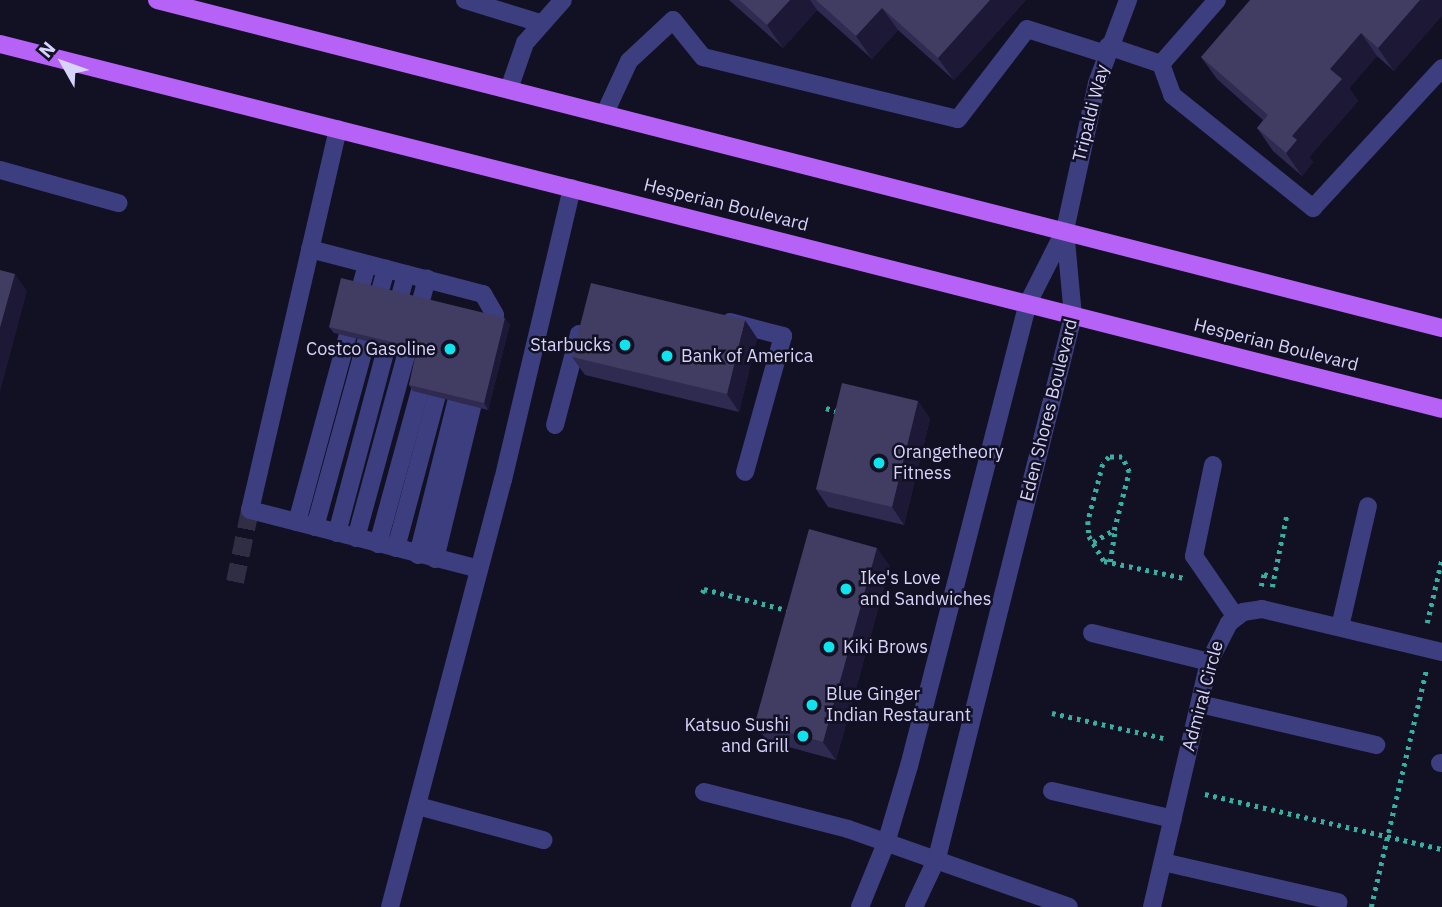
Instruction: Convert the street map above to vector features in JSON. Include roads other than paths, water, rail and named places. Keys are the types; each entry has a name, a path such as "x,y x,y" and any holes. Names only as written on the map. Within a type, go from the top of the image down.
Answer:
{"main road":[{"path":"157,0 1442,328"},
{"name":"Hesperian Boulevard","path":"0,44 1442,409"}],"street":[{"path":"465,0 540,23"},
{"path":"509,89 524,43 563,0"},
{"name":"Tripaldi Way","path":"1065,230 1107,50 1128,0"},
{"path":"1161,64 1217,0"},
{"path":"605,113 629,61 673,20 703,57 958,119 1027,29 1161,64"},
{"path":"1161,64 1172,95 1313,208 1442,68"},
{"path":"338,129 250,510 479,569"},
{"path":"0,170 118,203"},
{"path":"390,907 479,569 572,188"},
{"path":"860,907 886,842 1028,303 1065,230"},
{"name":"Eden Shores Boulevard","path":"914,907 937,858 1073,316 1065,230"},
{"path":"310,249 483,295 495,315 477,364 426,557"},
{"path":"306,525 367,264"},
{"path":"306,525 386,269"},
{"path":"337,533 406,274"},
{"path":"356,538 427,279"},
{"path":"448,309 453,286"},
{"path":"471,341 483,295"},
{"path":"555,425 585,310"},
{"path":"717,318 783,336 745,472"},
{"path":"377,544 437,358 396,548"},
{"path":"1213,465 1193,546 1200,570 1236,617 1262,609 1340,627 1435,657"},
{"path":"1340,627 1368,506"},
{"name":"Admiral Circle","path":"1152,907 1209,662 1222,630 1236,617"},
{"path":"1092,634 1209,662"},
{"path":"1200,704 1377,745"},
{"path":"1052,791 1173,819"},
{"path":"704,792 937,858 1069,907"},
{"path":"418,806 543,840"},
{"path":"1163,862 1338,902"}],"tunnel":[{"path":"235,582 250,510"}],"place":[{"name":"Starbucks","path":"625,345"},
{"name":"Costco Gasoline","path":"450,349"},
{"name":"Bank of America","path":"667,356"},
{"name":"Orangetheory Fitness","path":"879,463"},
{"name":"Ike's Love and Sandwiches","path":"846,589"},
{"name":"Kiki Brows","path":"829,647"},
{"name":"Blue Ginger Indian Restaurant","path":"812,705"},
{"name":"Katsuo Sushi and Grill","path":"803,736"}]}
